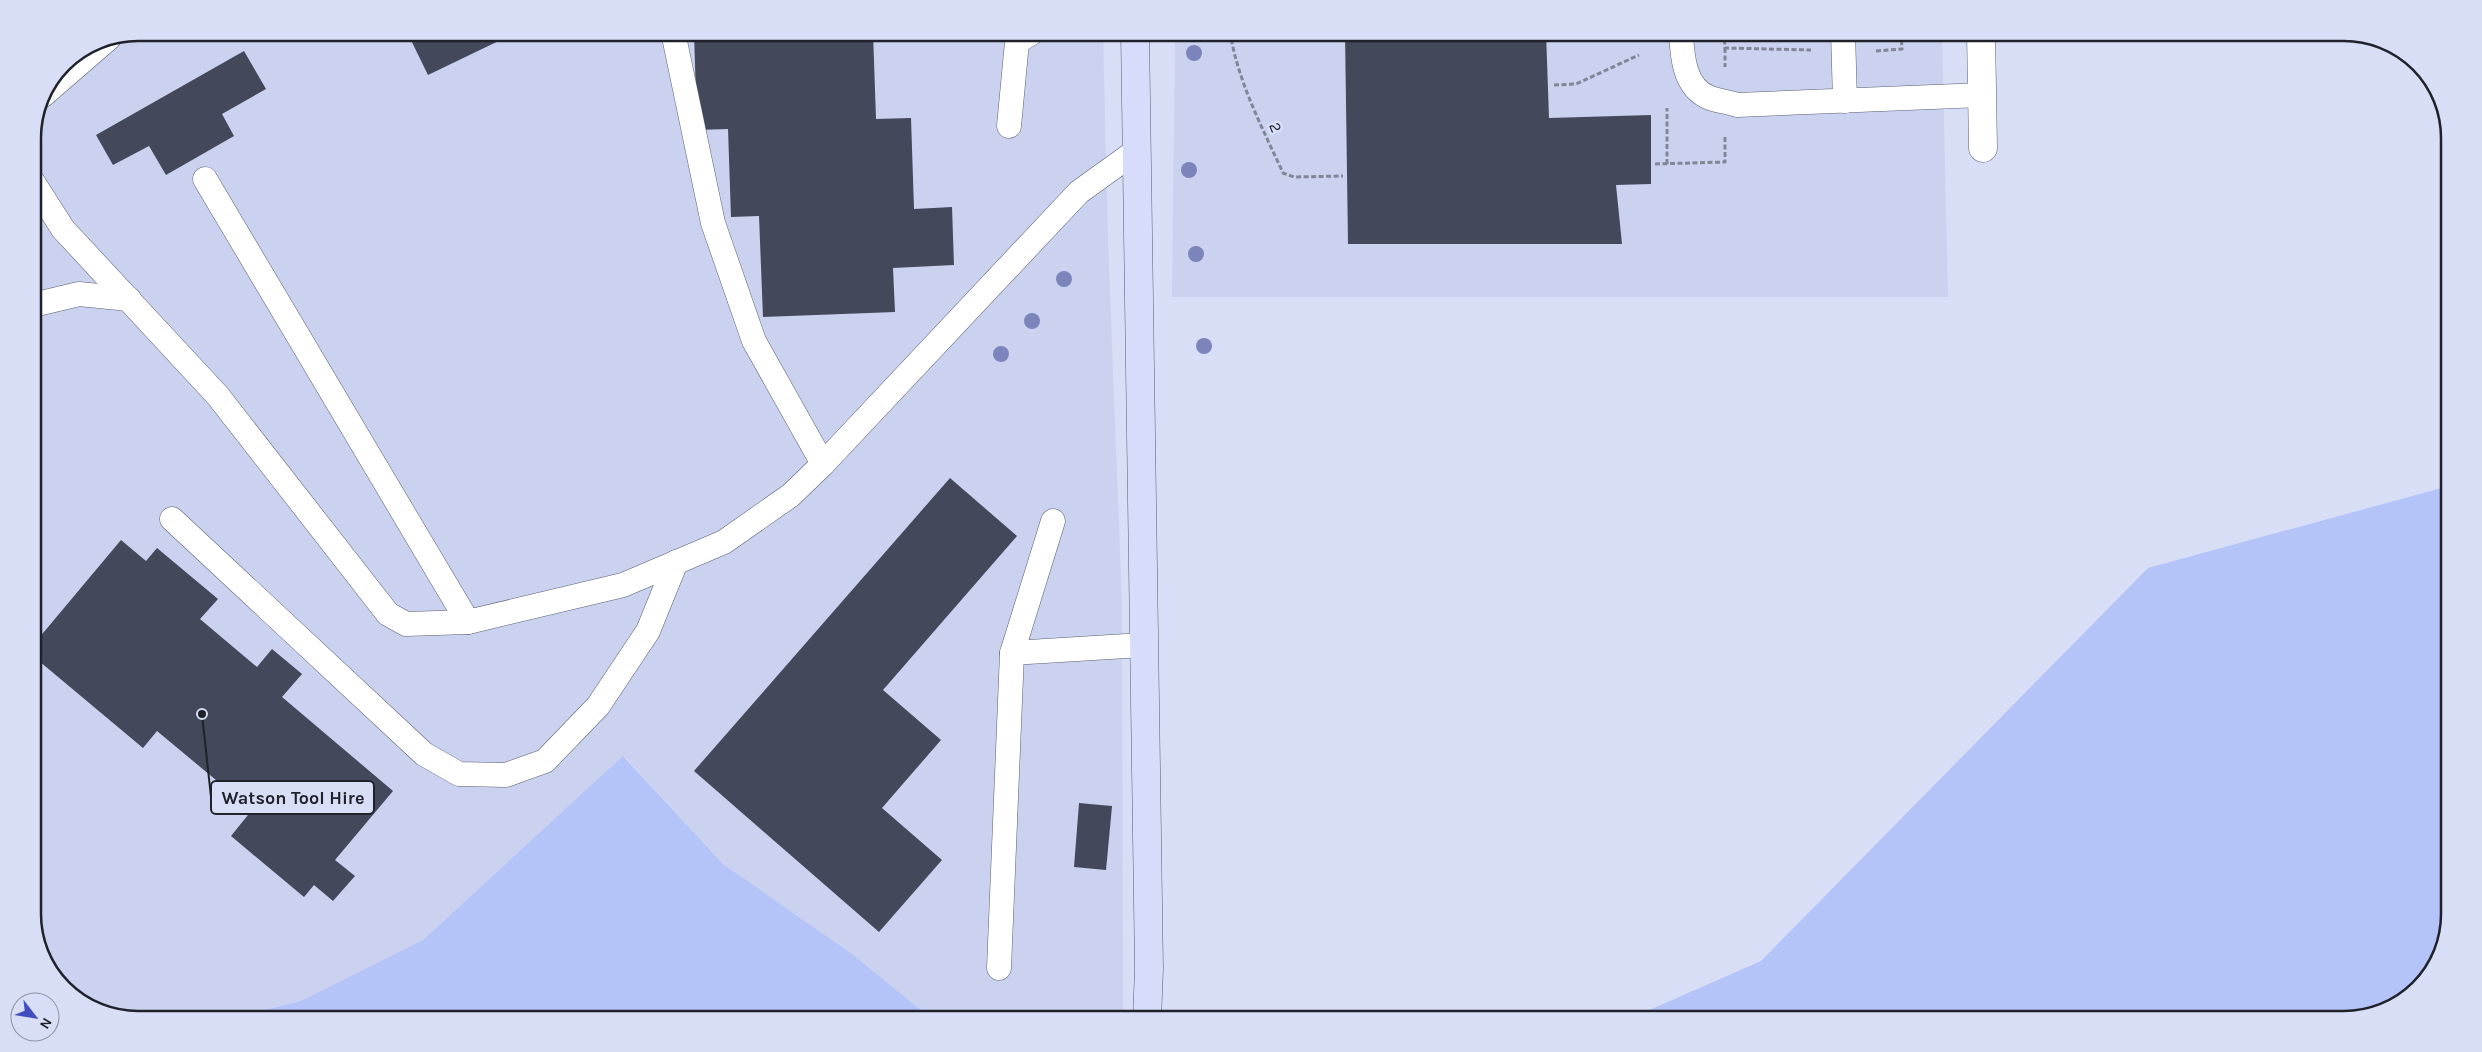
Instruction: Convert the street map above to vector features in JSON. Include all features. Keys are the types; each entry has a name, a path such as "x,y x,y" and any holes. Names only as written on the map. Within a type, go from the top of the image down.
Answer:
{"street":[{"path":"1135,41 1148,1011"},
{"path":"1981,41 1983,148"}],"lane":[{"path":"675,41 713,223 754,341 823,464"},
{"path":"1009,126 1019,41"},
{"path":"1681,41 1682,59 1687,74 1696,89 1709,98 1738,105 1982,95"},
{"path":"1843,41 1845,101"},
{"path":"60,80 92,53"},
{"path":"41,195 63,229 218,396 388,614 406,624 468,622 623,585 724,542 791,495 823,464 1079,192 1136,151"},
{"path":"205,179 468,622"},
{"path":"41,303 79,294 128,299"},
{"path":"172,519 424,754 459,774 506,775 545,761 598,706 637,648 648,631 676,562"},
{"path":"998,968 1012,654 1053,520"},
{"path":"1012,654 1143,644"}],"path":[{"name":"2","path":"1232,41 1234,56 1252,104 1283,173 1294,177 1343,176"},
{"path":"1875,51 1902,49 1902,41"},
{"path":"1554,85 1576,84 1639,56"},
{"path":"1666,164 1667,108"}],"shaded area":[{"path":"132,41 1103,41 1108,241 1122,603 1123,1011 922,1011 852,954 723,864 624,756 423,940 301,1001 262,1011 132,1011 107,1006 79,991 61,973 49,951 43,933 41,920 41,132 51,95 65,74 79,61 95,51 107,46"},
{"path":"1175,41 1942,41 1948,297 1172,297"},
{"path":"2441,488 2441,920 2436,945 2428,962 2408,987 2387,1001 2375,1006 2344,1011 1647,1011 1761,961 2148,568"},
{"path":"623,756 723,864 852,954 922,1011 262,1011 301,1001 423,940"}],"building":[{"path":"411,41 498,41 428,75"},
{"path":"694,41 873,41 876,119 911,118 914,209 952,207 954,265 893,268 895,312 763,317 759,216 731,217 728,129 697,130"},
{"path":"1345,41 1546,41 1549,118 1651,115 1651,184 1616,185 1622,244 1348,244"},
{"path":"244,51 266,89 222,114 234,136 166,175 149,146 113,165 96,135"},
{"path":"950,478 1017,536 883,690 941,740 882,808 942,860 879,932 694,771"},
{"path":"121,540 146,561 157,548 218,599 200,619 257,667 272,649 302,674 282,697 393,791 335,860 355,876 333,901 314,885 304,897 231,836 252,810 157,731 143,748 41,663 41,635"},
{"path":"1079,803 1112,806 1106,870 1074,867"}],"place":[{"name":"Watson Tool Hire","path":"202,714"}]}
